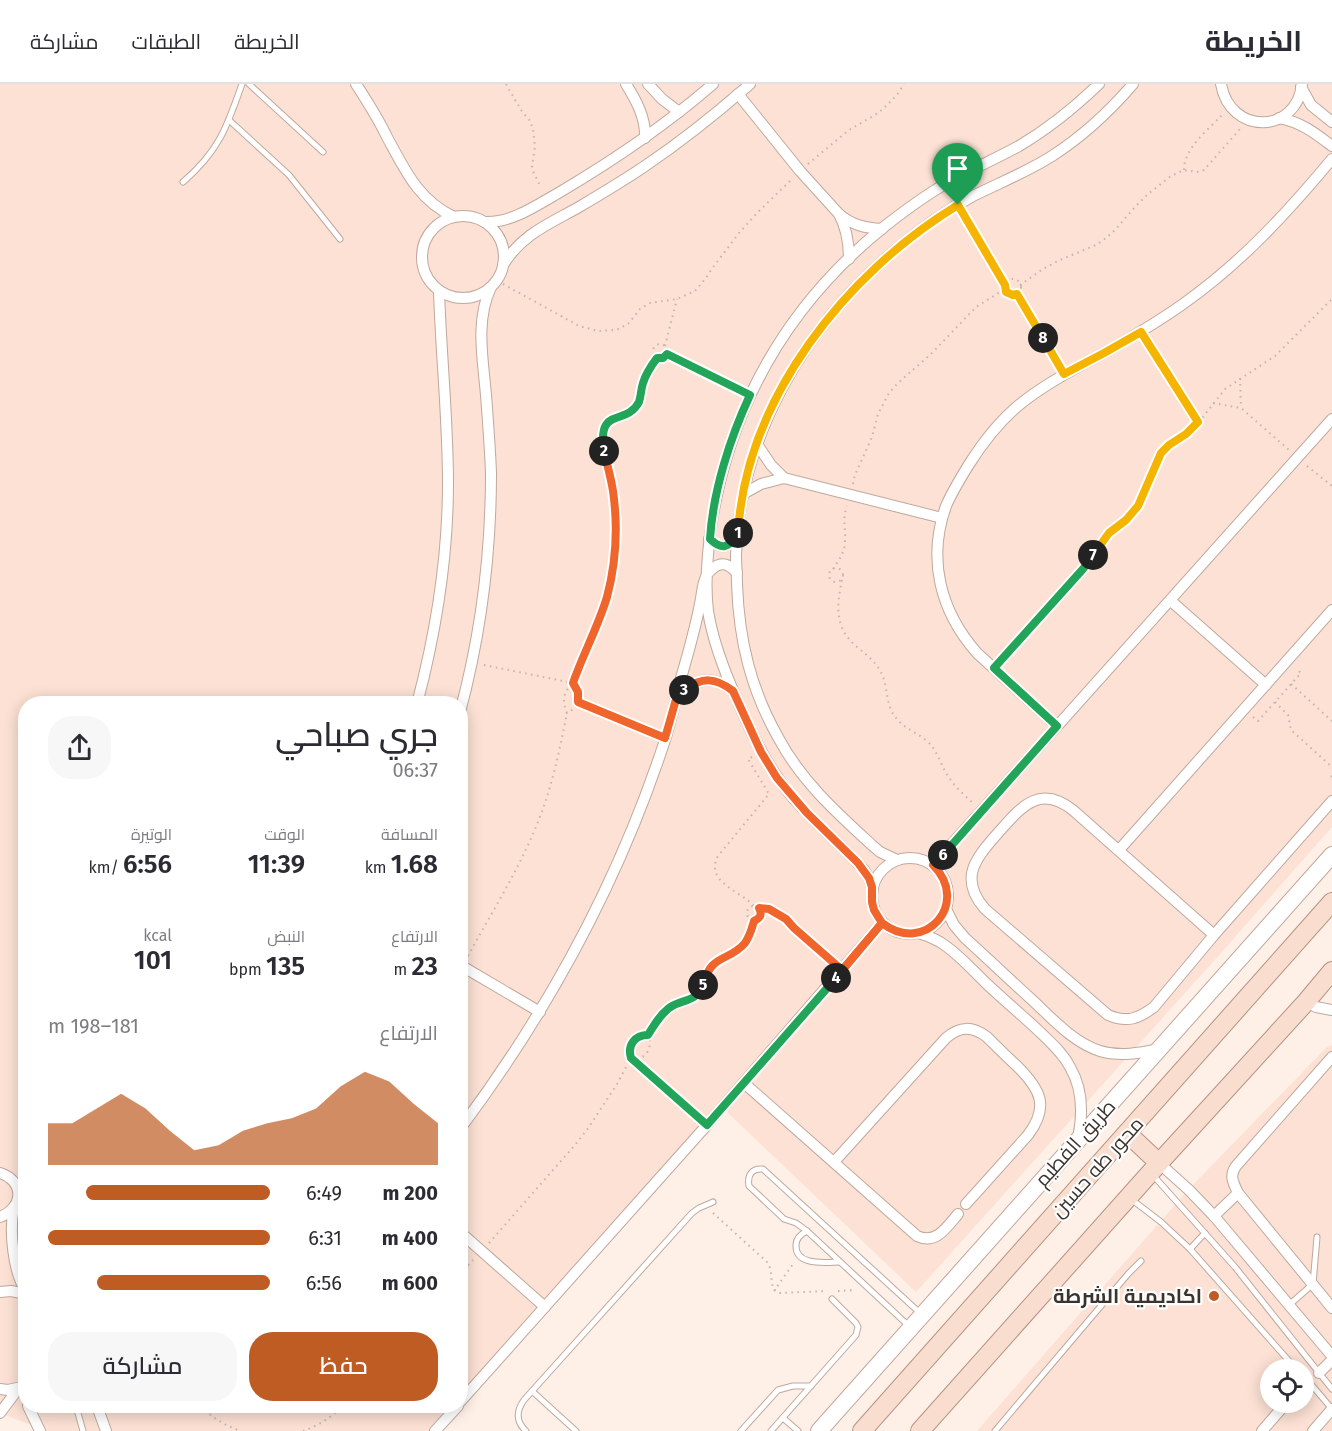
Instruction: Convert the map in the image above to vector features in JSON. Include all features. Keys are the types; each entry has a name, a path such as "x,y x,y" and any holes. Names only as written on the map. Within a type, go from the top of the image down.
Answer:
{"main road":[{"name":"محور طه حسين","path":"862,1431 1332,902"},
{"path":"920,1431 1332,971"},
{"path":"1128,1133 1155,1168"}],"street":[{"path":"356,84 411,182 435,206 454,217"},
{"path":"626,84 639,106 645,138"},
{"path":"648,84 679,112"},
{"path":"494,284 479,295 466,299 452,297 439,291 429,282 423,269 424,243 431,231 442,222 454,217 465,216 494,223 516,216 599,169 645,138 713,84"},
{"path":"464,696 482,606 490,518 489,428 481,336 487,297 510,254 535,231 646,166 681,141 750,84"},
{"path":"468,1117 540,1012 573,955 605,892 634,824 665,738 694,629 706,575 715,505 725,463 732,440 761,372 788,329 824,283 882,229 926,196 954,179 1020,146 1067,113 1099,84"},
{"path":"897,860 873,846 826,802 804,777 780,742 760,701 746,658 738,613 737,573 738,537 744,494 757,444 784,382 810,342 853,290 889,255 958,205 1032,168 1070,144 1106,114 1133,84"},
{"path":"1221,84 1223,96 1230,108 1238,115 1258,123 1269,122 1288,113 1299,97 1301,86"},
{"path":"1301,86 1311,105 1332,122"},
{"path":"738,94 838,214 848,238 849,259"},
{"path":"1280,118 1304,125 1332,146"},
{"path":"1057,726 977,653 949,612 939,580 939,534 942,519 954,490 988,437 1022,403 1064,374 1141,332 1207,287 1252,248 1332,159"},
{"path":"838,214 862,227 882,229"},
{"path":"485,222 499,236 504,255 503,265"},
{"path":"419,696 439,596 447,524 447,443 439,291"},
{"path":"933,865 1332,419"},
{"path":"757,444 771,465 784,478"},
{"path":"744,494 761,484 784,478 942,519"},
{"path":"710,539 723,547 730,545 738,537"},
{"path":"737,573 725,563 719,564 706,575 708,611 724,673 761,752 777,778 807,813 858,863 869,878 874,910 882,923 899,933 918,933 935,924 946,909 948,890 940,872 933,865 916,858 907,857 889,864 881,870 872,887"},
{"path":"1171,601 1266,685"},
{"path":"1119,850 1332,610"},
{"path":"677,696 693,683 704,680 714,680 733,691"},
{"path":"1214,935 1065,803 1053,799 1030,802 1019,810 980,854 972,872 974,892 985,909 1108,1015 1125,1020 1134,1019 1143,1016 1154,1007 1332,801"},
{"name":"طريق الفطيم","path":"819,1431 1332,855"},
{"path":"946,909 954,925 965,938 1078,1040 1094,1049 1111,1054 1135,1054 1160,1049"},
{"path":"468,1394 744,1083 882,923"},
{"path":"918,933 940,942 951,951 1036,1028 1062,1055 1074,1074 1081,1094 1081,1124 1077,1140"},
{"path":"468,970 540,1012"},
{"path":"1306,1002 1316,1007 1332,1010"},
{"path":"834,1162 946,1038 953,1032 971,1029 987,1037 1029,1078 1037,1089 1040,1113 1036,1125 1028,1135 966,1204"},
{"path":"1332,1057 1236,1166 1231,1179 1238,1193 1332,1308"},
{"path":"744,1083 917,1236 921,1238 937,1236 958,1214"},
{"path":"1155,1168 1215,1216 1332,1358 1319,1373"},
{"path":"0,1173 8,1176 18,1189"},
{"path":"12,1180 18,1179"},
{"path":"1215,1216 1238,1193"},
{"path":"0,1216 10,1212 18,1202"},
{"path":"18,1204 11,1224 18,1276"},
{"path":"468,1239 545,1307"},
{"path":"0,1292 18,1292"},
{"path":"0,1389 18,1389"},
{"path":"0,1413 18,1394"},
{"path":"1313,1431 1332,1409"},
{"path":"31,1413 40,1431"},
{"path":"100,1413 106,1431"},
{"path":"435,1431 451,1413"},
{"path":"1262,1431 1278,1413"}],"lane":[{"path":"183,182 215,148 229,120 242,84"},
{"path":"249,84 323,152"},
{"path":"229,120 289,175 340,239"},
{"path":"1155,1168 1332,1389"},
{"path":"911,1328 807,1231 784,1219 749,1186 747,1179 750,1173 756,1169 763,1169 922,1314"},
{"path":"1129,1197 1190,1249 1287,1359"},
{"path":"526,1431 520,1426 518,1413 520,1406 532,1391 692,1213 713,1202"},
{"path":"818,1241 829,1230"},
{"path":"807,1231 798,1238 796,1244 799,1256 811,1261 842,1262"},
{"path":"1190,1249 1205,1233"},
{"path":"1289,1305 1313,1284 1317,1237"},
{"path":"995,1431 1128,1274 1141,1262"},
{"path":"860,1279 870,1268"},
{"path":"771,1431 858,1332 856,1323 832,1299"},
{"path":"741,1431 778,1390 793,1386 811,1386"},
{"path":"1314,1390 1332,1409"},
{"path":"532,1391 576,1431"},
{"path":"78,1413 83,1431"},
{"path":"783,1418 798,1431"}],"path":[{"path":"506,84 533,129 535,147 533,171 548,199"},
{"path":"494,284 579,326 598,331 614,330 624,326 640,309 650,303 688,295 700,286 739,233 758,212 849,130 883,109 904,84"},
{"path":"1184,170 1185,158 1190,149 1230,108"},
{"path":"1020,285 1043,269 1096,245 1106,238 1148,194 1171,176 1184,170 1197,172 1204,170 1248,120"},
{"path":"958,205 1005,287 1010,294 1017,294"},
{"path":"842,580 837,582 831,580 829,574 840,558 845,545 844,514 855,475 872,437 878,414 889,393 976,307 1005,287 1006,282 1012,279 1019,281 1021,288 1017,294"},
{"path":"1017,294 1064,374"},
{"path":"657,358 663,358 667,354 665,346 677,299"},
{"path":"994,668 1083,569 1109,533 1132,513 1143,496 1161,453 1198,422 1225,389 1275,356 1332,299"},
{"path":"1141,332 1198,422"},
{"path":"657,358 653,353 654,348 659,344 665,346"},
{"path":"667,354 750,395"},
{"path":"468,954 523,857 535,830 554,774 567,713 564,698 567,689 573,683 607,596 615,553 616,532 613,492 602,434 611,420 631,411 638,403 645,378 657,358"},
{"path":"1240,378 1241,408"},
{"path":"1213,403 1241,408 1332,486"},
{"path":"833,569 839,568 844,576 838,603 840,624 854,645 880,670 893,714 905,727 928,742 955,786 981,811"},
{"path":"1244,710 1258,721 1301,673 1287,660"},
{"path":"472,662 573,683 578,692 578,702 574,709 567,713"},
{"path":"1290,684 1332,721"},
{"path":"578,702 665,738"},
{"path":"1275,702 1288,715 1289,727 1293,733 1332,767"},
{"path":"761,752 748,759 769,794 718,856 714,866 716,874 730,889 754,906 769,909 786,919 842,970"},
{"path":"754,906 748,908 746,914 748,919 754,921"},
{"path":"648,1035 670,1007 698,995 711,967 740,948 749,935 754,921 761,916 759,908"},
{"path":"631,1058 641,1058 648,1051 651,1040 648,1035"},
{"path":"468,1266 582,1136 602,1108 631,1058 632,1042 637,1037 648,1035"},
{"path":"631,1058 707,1125"},
{"path":"705,1205 767,1262 771,1267 774,1291 779,1293 825,1292"},
{"path":"774,1291 799,1256"},
{"path":"836,1291 871,1290"},
{"path":"209,1413 241,1431"},
{"path":"303,1431 320,1424 334,1413"}],"shaded area":[{"path":"0,84 1332,84 1332,827 916,1292 724,1109 468,1393 468,696 18,696 18,1413 450,1413 433,1431 47,1431 0,1413"},
{"name":"اكاديمية الشرطة","path":"1332,1045 1332,1431 977,1431 1188,1190 1327,1047"}],"place":[{"name":"اكاديمية الشرطة","path":"1214,1296"}],"route":[{"path":"958,205 902,244 877,266 853,290 810,342 784,382 764,426 748,472 738,537 730,545 723,547 717,545 710,539 710,533 725,463 750,395 667,354 663,358 657,358 650,367 638,403 634,408 611,420 602,434 613,492 615,553 607,596 573,683 579,695 578,702 665,738 677,696 693,683 704,680 714,680 724,684 733,691 761,752 777,778 807,813 864,870 872,887 874,910 882,923 842,970 707,1125 631,1058 632,1042 637,1037 648,1035 670,1007 698,995 711,967 740,948 745,942 754,921 761,916 759,908 769,909 786,919 842,970 882,923 899,933 909,934 927,930 935,924 946,909 948,890 940,872 933,865 1057,726 994,668 1083,569 1109,533 1126,520 1138,506 1156,461 1165,448 1181,438 1198,422 1141,332 1064,374 1017,294 1006,292 1005,285 958,205"}]}
